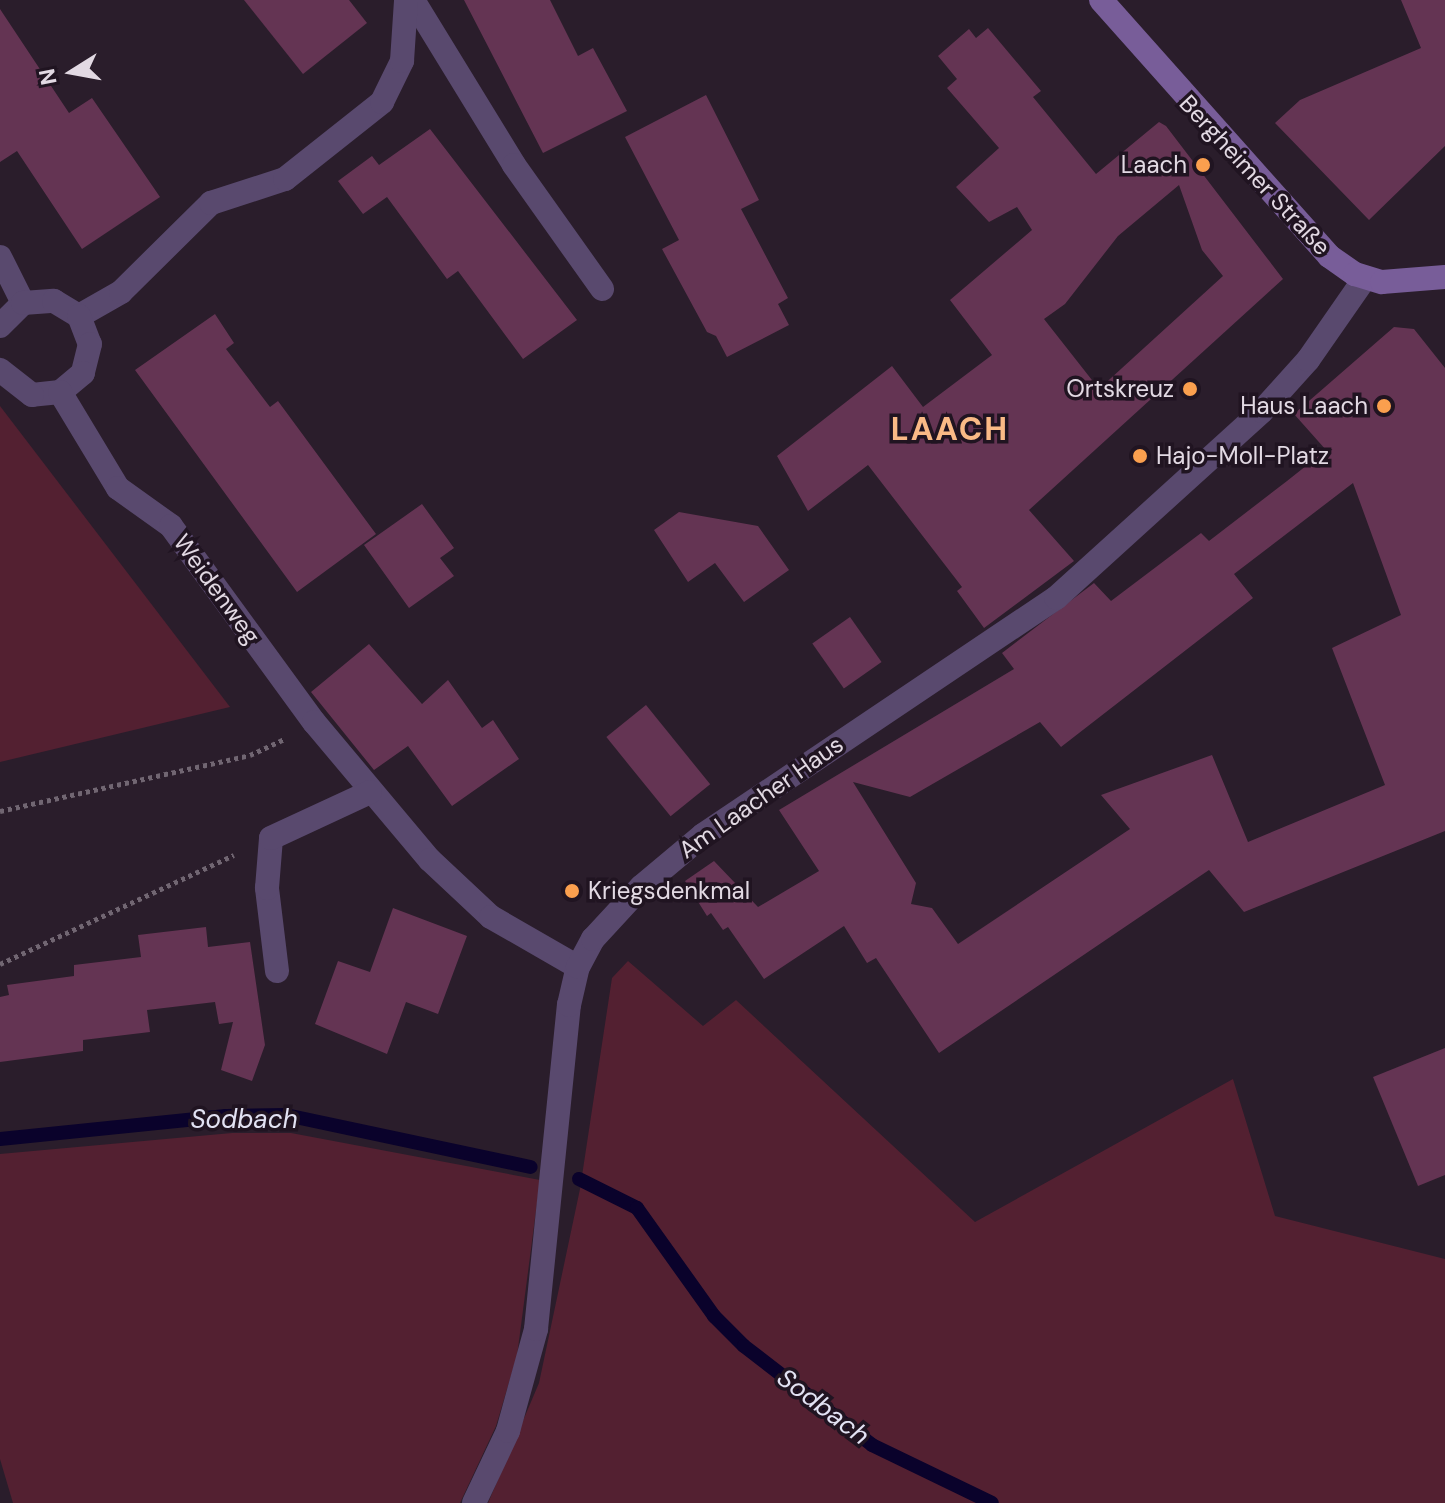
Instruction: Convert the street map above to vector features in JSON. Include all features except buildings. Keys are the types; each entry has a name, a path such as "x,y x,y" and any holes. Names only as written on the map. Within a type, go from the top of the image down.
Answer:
{"street":[{"path":"79,316 121,292 211,203 285,179 382,102 402,61 406,0"},
{"path":"413,0 514,165 602,289"},
{"name":"Bergheimer Straße","path":"1101,0 1290,218 1329,256 1365,278 1402,283 1445,277"},
{"path":"0,257 23,303"},
{"name":"Am Laacher Haus","path":"474,1503 508,1431 536,1329 566,1026 578,967 609,920 703,835 1056,598 1262,411 1308,360 1365,278"},
{"path":"0,326 23,303 54,301 79,316 87,329 89,359 83,373 60,392 32,395 0,370"},
{"name":"Weidenweg","path":"60,392 107,473 171,526 314,722 370,792 464,896 578,967"},
{"path":"277,971 267,888 271,838 370,792"}],"path":[{"path":"0,811 250,755 314,722"},
{"path":"0,964 271,838"}],"shaded area":[{"path":"0,406 230,707 0,762"},
{"path":"628,961 703,1026 736,1000 975,1222 1233,1079 1275,1216 1445,1259 1445,1503 488,1503 539,1383 580,1189 612,978"},
{"path":"232,1133 291,1133 540,1180 517,1356 496,1426 460,1503 13,1503 0,1459 0,1154"}],"waterway":[{"name":"Sodbach","path":"0,1139 226,1116 286,1115 531,1167"},
{"name":"Sodbach","path":"579,1179 637,1208 714,1316 744,1346 872,1445 992,1503"}],"place":[{"name":"Laach","path":"1203,165"},
{"name":"Ortskreuz","path":"1190,389"},
{"name":"Haus Laach","path":"1384,406"},
{"name":"Hajo-Moll-Platz","path":"1140,456"},
{"name":"Kriegsdenkmal","path":"572,891"}],"district":[{"name":"LAACH","path":"950,429"}]}
